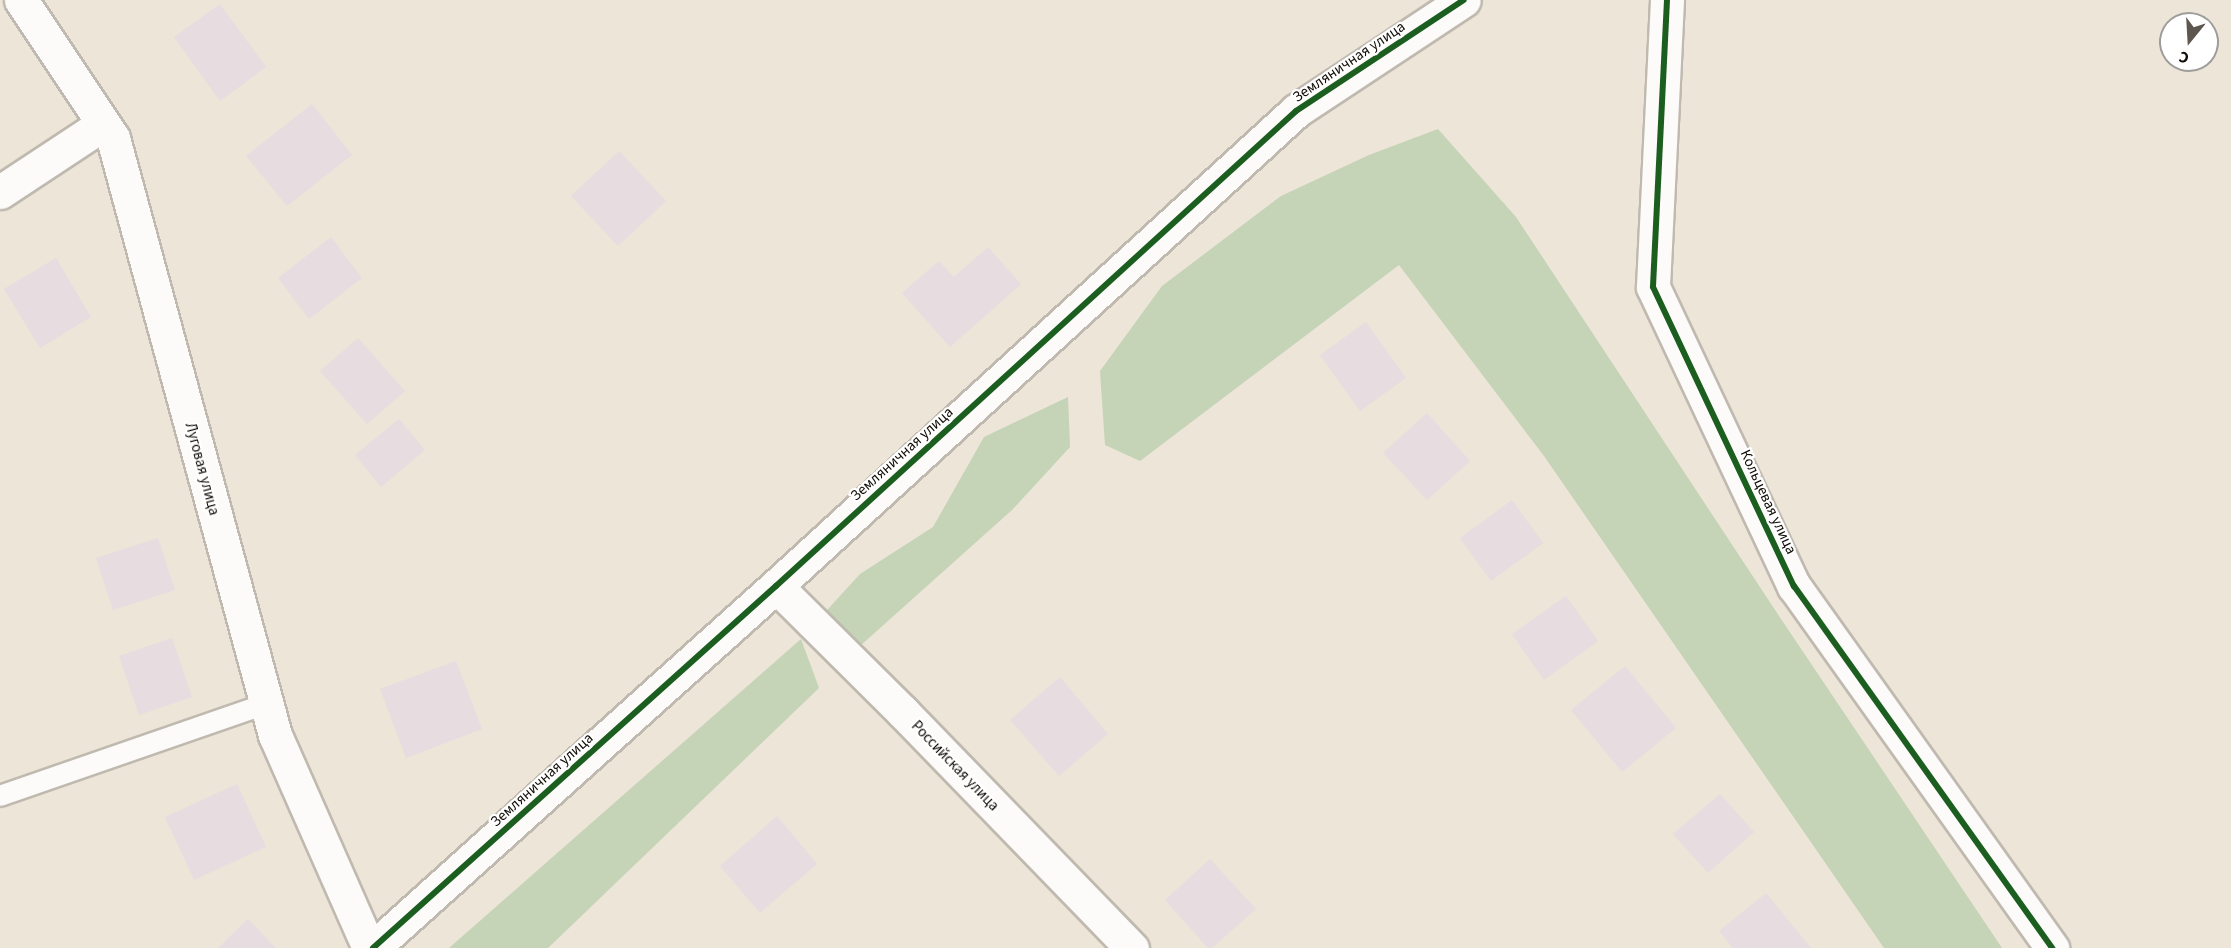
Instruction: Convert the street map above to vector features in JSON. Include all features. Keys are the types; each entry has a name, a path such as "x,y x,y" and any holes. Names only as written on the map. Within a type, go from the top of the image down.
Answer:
{"street":[{"name":"Луговая улица","path":"21,0 113,138 274,735 371,948"},
{"name":"Земляничная улица","path":"371,948 776,586 1296,111 1464,0"},
{"name":"Кольцевая улица","path":"1667,0 1653,287 1794,586 2052,948"},
{"path":"0,192 103,124"},
{"name":"Российская улица","path":"776,586 903,712 1132,948"}],"lane":[{"path":"0,796 266,704"}],"green space":[{"path":"1438,129 1516,217 1779,616 2002,948 1884,948 1544,456 1399,265 1140,461 1105,445 1100,371 1162,286 1281,196 1369,155"},
{"path":"1068,397 1070,447 1012,510 851,654 818,620 860,574 933,527 984,437"},
{"path":"801,639 819,688 548,948 449,948"}],"building":[{"path":"220,4 266,67 220,101 174,37"},
{"path":"312,104 352,155 287,206 246,156"},
{"path":"619,151 666,201 618,246 571,196"},
{"path":"331,237 362,278 309,319 278,278"},
{"path":"988,247 1021,284 950,347 902,293 939,261 954,277"},
{"path":"56,258 91,317 40,348 4,289"},
{"path":"1366,322 1406,378 1360,411 1320,355"},
{"path":"358,338 405,391 367,424 320,371"},
{"path":"1427,413 1470,461 1427,500 1383,453"},
{"path":"399,419 425,450 381,487 355,455"},
{"path":"1512,500 1543,543 1491,581 1460,538"},
{"path":"158,538 175,590 113,610 96,558"},
{"path":"1566,596 1598,641 1544,680 1512,634"},
{"path":"172,638 192,697 139,715 119,656"},
{"path":"456,661 482,729 406,758 380,689"},
{"path":"1625,666 1676,728 1622,772 1571,710"},
{"path":"1060,677 1108,734 1059,776 1010,720"},
{"path":"237,784 266,847 194,880 165,817"},
{"path":"1720,794 1754,832 1708,873 1673,834"},
{"path":"777,816 817,864 760,913 720,866"},
{"path":"1210,859 1256,909 1212,948 1208,948 1165,900"},
{"path":"1766,893 1811,948 1733,948 1719,931"},
{"path":"248,919 276,948 218,948"}],"cycle path":[{"path":"373,948 776,586 1296,111 1464,0"},
{"path":"1667,0 1653,287 1794,586 2052,948"}]}
